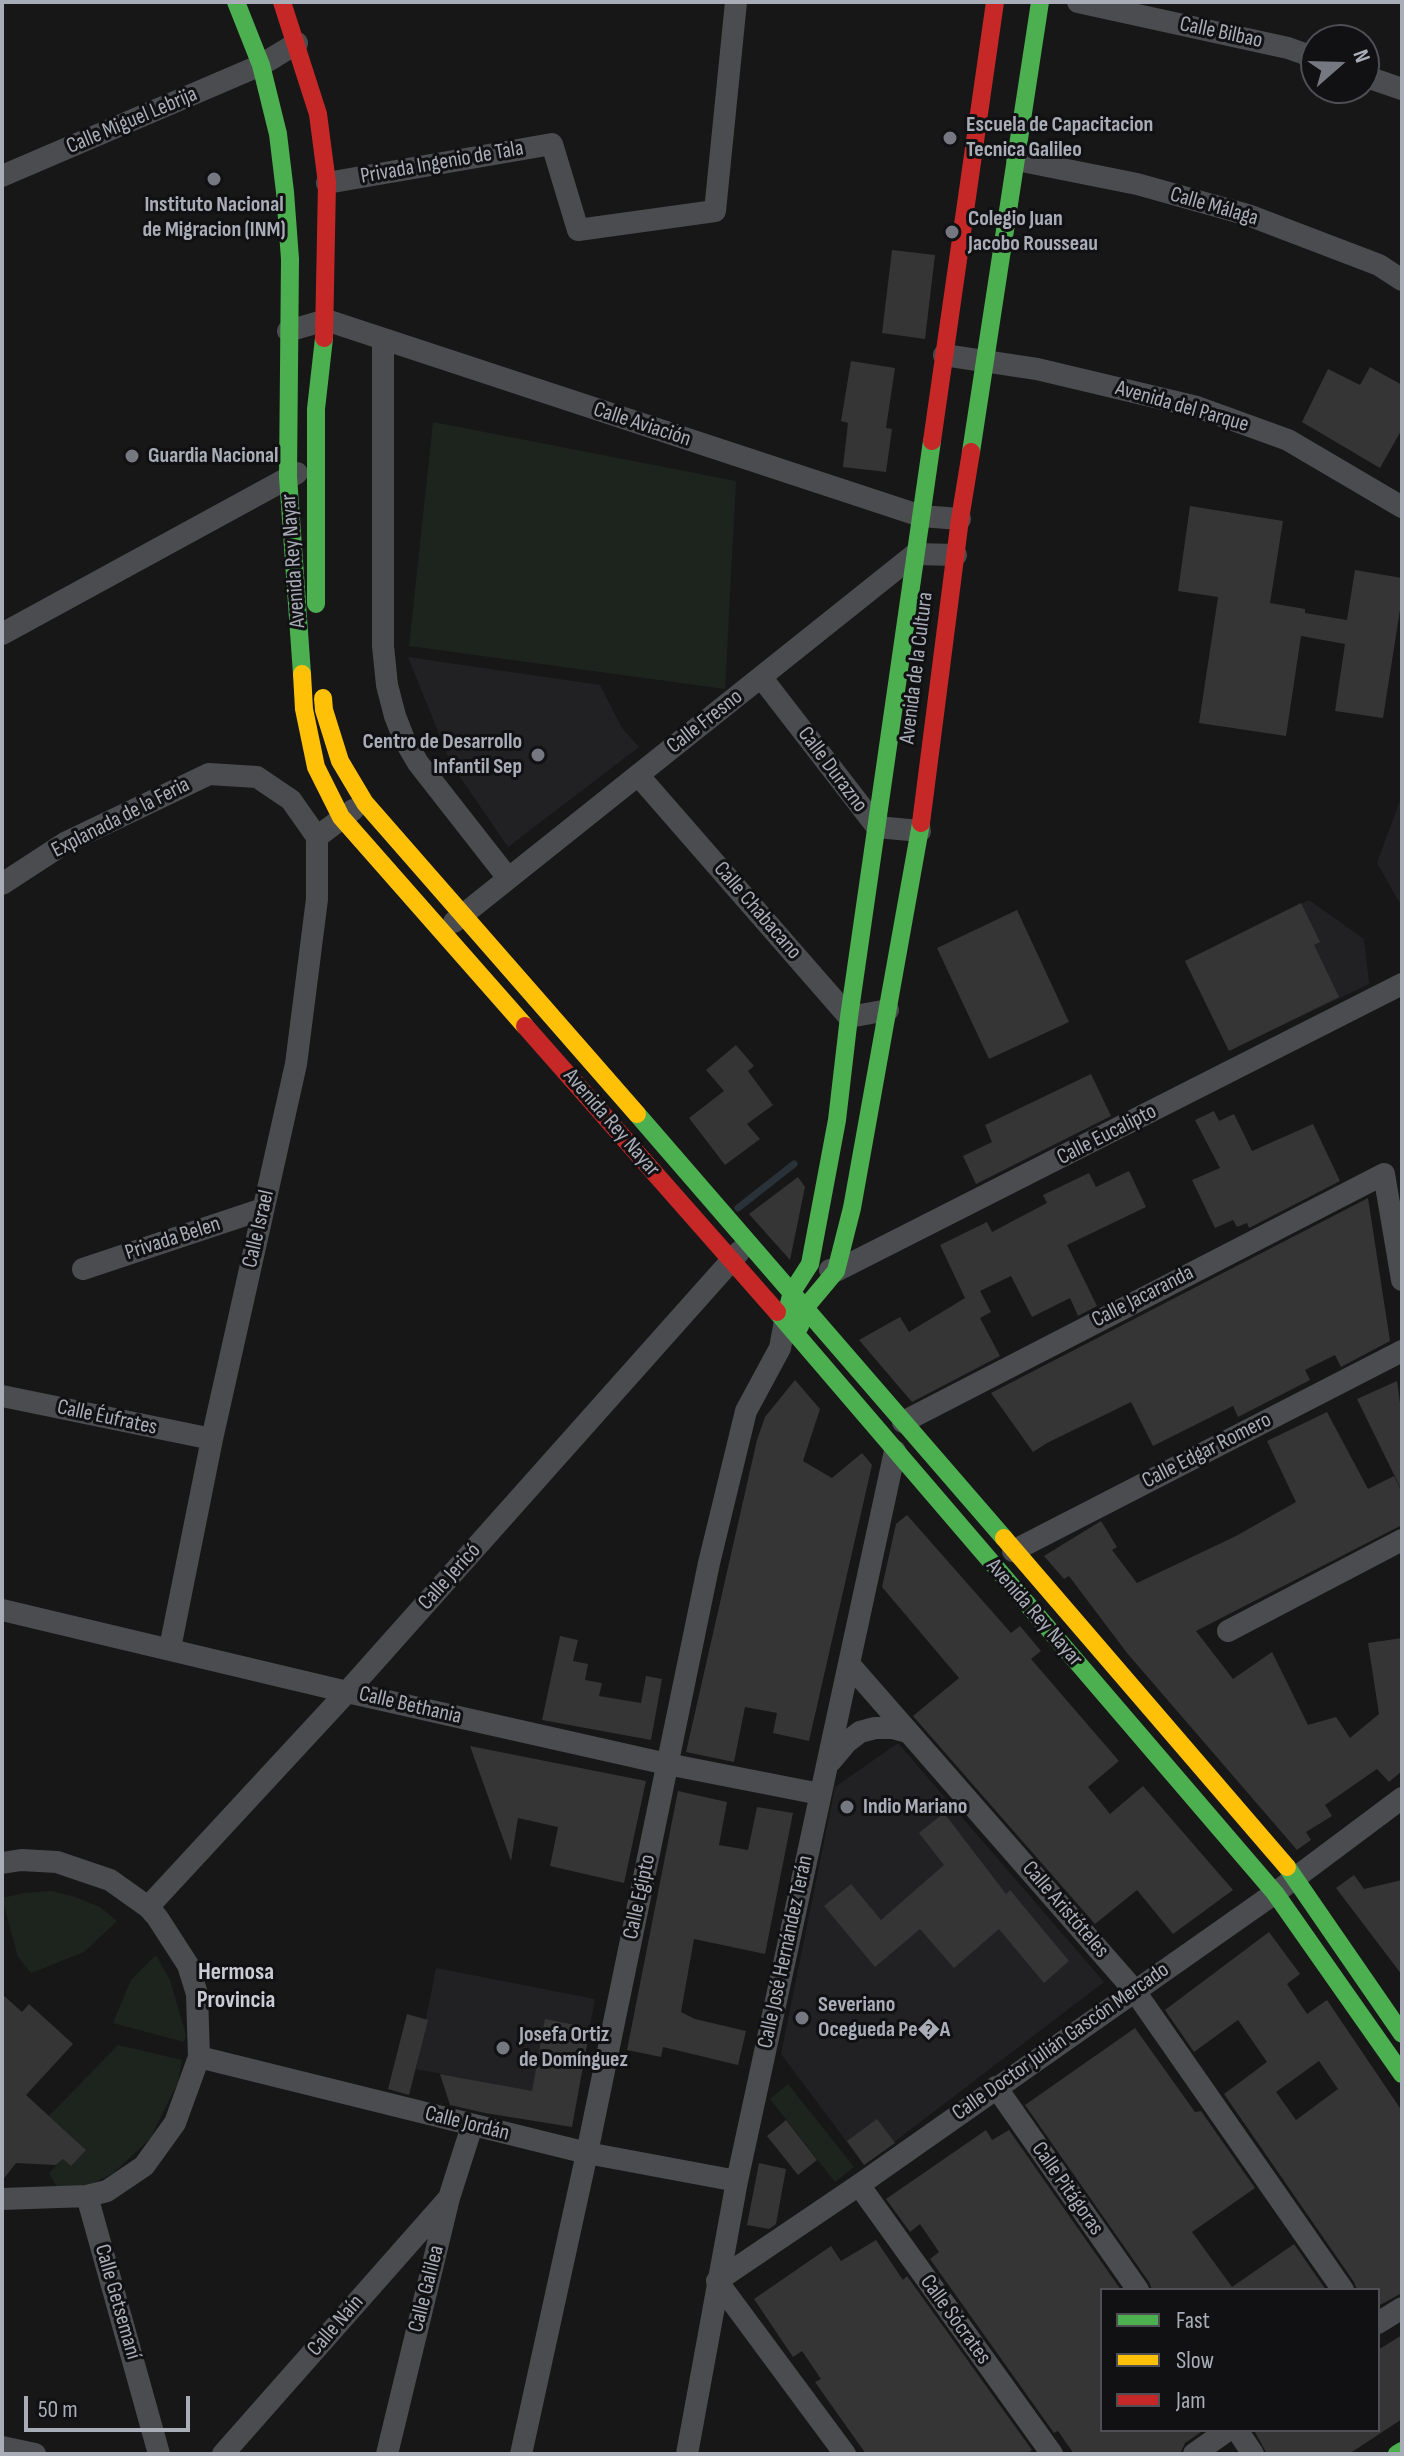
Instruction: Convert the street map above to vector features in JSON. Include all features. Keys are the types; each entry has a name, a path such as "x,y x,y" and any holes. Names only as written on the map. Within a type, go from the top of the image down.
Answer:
{"main road":[{"name":"Avenida Rey Nayar","path":"236,2 261,65 278,134 290,259 288,477 304,709 316,767 341,817 792,1325 895,1451 1275,1893 1402,2074"},
{"name":"Avenida Rey Nayar","path":"282,2 318,114 327,183 326,320 316,409 316,633 324,710 340,761 365,803 792,1292"},
{"name":"Avenida de la Cultura","path":"792,1325 792,1292 810,1264 837,1120 849,1017 995,2"},
{"name":"Avenida de la Cultura","path":"792,1325 836,1271 852,1208 920,831 960,519 1040,2"},
{"path":"822,1200 852,1208"},
{"name":"Avenida Rey Nayar","path":"792,1325 903,1422 1296,1878 1402,2034"},
{"path":"1397,2454 1402,2451"}],"street":[{"name":"Privada Ingenio de Tala","path":"327,183 552,144 578,230 715,211 736,2"},
{"name":"Calle Bilbao","path":"1078,2 1300,52"},
{"name":"Calle Miguel Lebrija","path":"2,176 261,65 297,43"},
{"path":"1380,81 1402,89"},
{"name":"Calle Málaga","path":"1017,160 1137,184 1248,215 1379,265 1402,280"},
{"path":"288,331 326,320"},
{"name":"Calle Aviación","path":"326,320 921,516 960,519"},
{"path":"383,339 383,646 387,685 399,728 418,763 508,878"},
{"name":"Avenida del Parque","path":"944,355 1037,369 1197,407 1288,440 1402,507"},
{"path":"2,634 316,463"},
{"path":"915,554 956,555"},
{"name":"Calle Fresno","path":"442,931 915,554"},
{"name":"Calle Durazno","path":"761,677 877,827 920,831"},
{"name":"Explanada de la Feria","path":"2,884 65,843 209,774 257,777 291,800 317,837"},
{"name":"Calle Chabacano","path":"638,775 849,1017"},
{"path":"317,837 341,817 365,803"},
{"name":"Calle Israel","path":"170,1648 212,1439 296,1064 317,899 317,837"},
{"name":"Calle Eucalipto","path":"836,1271 1402,984"},
{"path":"849,1017 888,1010"},
{"name":"Calle Jacaranda","path":"903,1422 1384,1174 1402,1280"},
{"name":"Privada Belen","path":"83,1269 263,1209"},
{"name":"Calle Jericó","path":"148,1907 347,1692 748,1243"},
{"path":"810,1264 836,1271"},
{"name":"Calle Egipto","path":"521,2454 587,2153 709,1563 746,1411 792,1325"},
{"name":"Calle Edgar Romero","path":"1013,1551 1402,1351"},
{"name":"Calle Éufrates","path":"2,1396 212,1439"},
{"name":"Calle José Hernández Terán","path":"687,2454 737,2181 895,1451"},
{"path":"1228,1631 1402,1540"},
{"name":"Calle Bethania","path":"2,1610 667,1764 820,1794"},
{"name":"Calle Aristóteles","path":"849,1664 1134,1990 1342,2288"},
{"path":"829,1764 860,1732 893,1728 908,1732"},
{"name":"Calle Doctor Julián Gascón Mercado","path":"717,2281 1275,1893 1402,1798"},
{"path":"2,1863 21,1860 57,1862 110,1880 148,1907 188,1965 197,1994 199,2057 175,2123 144,2166 107,2191 87,2196 2,2199"},
{"name":"Calle Jordán","path":"199,2057 587,2153 737,2181"},
{"name":"Calle Pitágoras","path":"996,2087 1137,2288"},
{"name":"Calle Galilea","path":"387,2454 449,2198 472,2126"},
{"name":"Calle Sócrates","path":"859,2185 1052,2454"},
{"name":"Calle Getsemaní","path":"87,2196 159,2454"},
{"name":"Calle Naín","path":"223,2454 449,2198"},
{"path":"717,2281 845,2454"},
{"path":"1380,2322 1402,2308"},
{"path":"1194,2454 1225,2432"},
{"path":"1238,2432 1253,2454"},
{"path":"2,2447 35,2454"}],"shaded area":[{"path":"433,422 736,481 725,689 409,646"},
{"name":"Centro de Desarrollo Infantil Sep","path":"408,657 600,685 622,728 639,747 508,847 451,764"},
{"path":"1402,795 1402,907 1377,863"},
{"path":"1309,900 1364,939 1369,984 1229,1051 1185,961"},
{"path":"898,1743 1104,1982 864,2165 781,2054 835,1787"},
{"path":"52,1891 100,1907 117,1921 84,1952 31,1973 18,1957 2,1898"},
{"path":"156,1955 170,1980 186,2035 184,2042 113,2023 131,1980"},
{"name":"Josefa Ortiz de Domínguez","path":"436,1968 595,1999 576,2100 416,2069"},
{"path":"118,2045 182,2060 178,2082 150,2139 112,2174 89,2185 58,2189 49,2173 63,2159 86,2150 49,2116"},
{"path":"788,2084 854,2167 835,2182 770,2099"}],"building":[{"path":"892,250 935,255 925,339 882,333"},
{"path":"851,361 895,368 886,428 892,429 886,472 843,467 848,423 841,421"},
{"path":"1370,367 1402,385 1402,429 1380,468 1302,422 1328,369 1360,385"},
{"path":"1190,506 1283,521 1270,603 1347,620 1355,570 1402,578 1402,597 1383,718 1335,711 1345,644 1301,636 1286,736 1199,723 1218,597 1178,591"},
{"path":"1301,903 1320,942 1314,945 1339,997 1229,1051 1185,961"},
{"path":"1017,910 1069,1022 989,1059 937,948"},
{"path":"736,1045 754,1066 748,1071 773,1105 747,1124 760,1139 725,1165 689,1118 724,1091 706,1070"},
{"path":"1091,1074 1111,1116 976,1184 963,1156 992,1142 985,1125"},
{"path":"1214,1111 1219,1121 1234,1114 1252,1151 1313,1124 1340,1181 1249,1228 1247,1223 1237,1227 1233,1220 1215,1228 1192,1180 1220,1168 1195,1120"},
{"path":"1129,1171 1146,1207 1067,1245 1097,1306 1078,1316 1070,1298 1032,1317 1011,1276 980,1291 991,1312 980,1318 1000,1356 912,1402 859,1340 900,1317 909,1332 965,1298 940,1245 987,1222 992,1232 1047,1203 1043,1195 1089,1173 1096,1187"},
{"path":"798,1177 805,1187 790,1260 749,1214"},
{"path":"1368,1198 1390,1341 1341,1367 1335,1355 1305,1370 1310,1380 1238,1417 1233,1406 1153,1446 1131,1402 1033,1452 991,1393"},
{"path":"795,1380 820,1409 803,1461 832,1478 862,1453 872,1465 809,1741 773,1733 777,1713 745,1707 734,1762 686,1752 757,1440 765,1417"},
{"path":"1397,1381 1402,1418 1402,1491 1357,1399"},
{"path":"1327,1412 1368,1489 1394,1476 1402,1492 1402,1525 1196,1631 1233,1679 1272,1652 1308,1725 1336,1717 1350,1738 1379,1714 1368,1643 1402,1638 1402,1771 1389,1782 1377,1769 1325,1805 1332,1816 1306,1832 1311,1840 1297,1850 1127,1653 1069,1576 1064,1579 1044,1556 1101,1521 1117,1547 1112,1550 1137,1583 1236,1536 1296,1502 1267,1441"},
{"path":"907,1515 1011,1633 1020,1626 1041,1651 1031,1659 1119,1761 1088,1787 1110,1814 1143,1786 1233,1890 1173,1934 1137,1890 1095,1924 913,1716 959,1678 882,1587 896,1524"},
{"path":"560,1636 578,1640 573,1661 588,1664 585,1680 602,1683 599,1696 641,1703 646,1676 662,1679 651,1740 542,1720"},
{"path":"470,1746 646,1781 624,1883 550,1866 558,1827 518,1818 511,1861"},
{"path":"678,1791 727,1802 719,1845 748,1850 757,1807 793,1813 765,1954 694,1939 681,2012 695,2019 746,2031 738,2065 663,2047 661,2057 627,2050"},
{"path":"944,1813 1006,1894 1010,1890 1069,1961 1044,1983 999,1929 954,1968 920,1929 875,1967 824,1906 851,1884 881,1920 944,1865 919,1833"},
{"path":"1354,1875 1364,1889 1402,1880 1402,1975 1336,1888"},
{"path":"1269,1932 1300,1974 1287,1984 1307,2014 1327,2000 1402,2111 1402,2293 1380,2305 1380,2288 1356,2288 1224,2094 1267,2062 1238,2020 1194,2052 1165,2010","holes":["1319,2061 1338,2089 1296,2120 1276,2092"]},
{"path":"2,1994 22,2012 29,2004 73,2044 26,2095 86,2150 71,2166 63,2159 56,2165 16,2163 2,2181"},
{"path":"407,2014 428,2020 409,2095 388,2089"},
{"path":"545,2019 590,2028 572,2127 450,2105 440,2074 532,2091"},
{"path":"1135,2028 1195,2112 1201,2111 1255,2188 1192,2232 1232,2287 1294,2244 1325,2288 1151,2288 1025,2105"},
{"path":"877,2119 895,2143 864,2165 847,2141"},
{"path":"786,2120 817,2160 798,2175 767,2136"},
{"path":"986,2130 992,2140 1009,2130 1120,2288 1100,2288 1100,2432 1201,2432 1185,2443 1180,2454 1074,2454 1058,2431 1054,2433 930,2259 939,2252 920,2224 910,2232 886,2199"},
{"path":"759,2163 786,2169 776,2224 769,2229 747,2225"},
{"path":"876,2240 903,2280 907,2276 1032,2450 1027,2454 866,2454 815,2382 821,2379 802,2351 793,2357 754,2299 831,2246 841,2261"},
{"path":"1402,2335 1402,2419 1349,2454 1267,2454 1255,2432 1380,2432 1380,2349"}],"waterway":[{"path":"738,1208 794,1164"}],"traffic: fast":[{"path":"236,2 261,65 278,134 285,192 290,259 288,477 302,674"},
{"path":"971,452 1040,2"},
{"path":"316,604 316,409 324,338"},
{"path":"787,1311 792,1292 810,1264 837,1120 932,441"},
{"path":"800,1326 805,1308 836,1271 852,1208 921,823"},
{"path":"637,1114 1004,1538"},
{"path":"777,1312 1275,1893 1402,2074"},
{"path":"1287,1867 1402,2034"},
{"path":"1397,2454 1402,2451"}],"traffic: slow":[{"path":"302,674 304,709 316,767 341,817 525,1026"},
{"path":"323,698 340,761 365,803 637,1114"},
{"path":"1004,1538 1287,1867"}],"traffic: jam":[{"path":"282,2 318,114 327,183 324,338"},
{"path":"932,441 995,2"},
{"path":"921,823 971,452"},
{"path":"525,1026 777,1312"}],"place":[{"name":"Escuela de Capacitacion Tecnica Galileo","path":"950,138"},
{"name":"Instituto Nacional de Migracion (INM)","path":"214,179"},
{"name":"Colegio Juan Jacobo Rousseau","path":"952,232"},
{"name":"Guardia Nacional","path":"132,456"},
{"name":"Centro de Desarrollo Infantil Sep","path":"538,755"},
{"name":"Indio Mariano","path":"847,1807"},
{"name":"Severiano Ocegueda Pe�A","path":"802,2018"},
{"name":"Josefa Ortiz de Domínguez","path":"503,2048"}],"district":[{"name":"Hermosa Provincia","path":"236,1987"}]}
